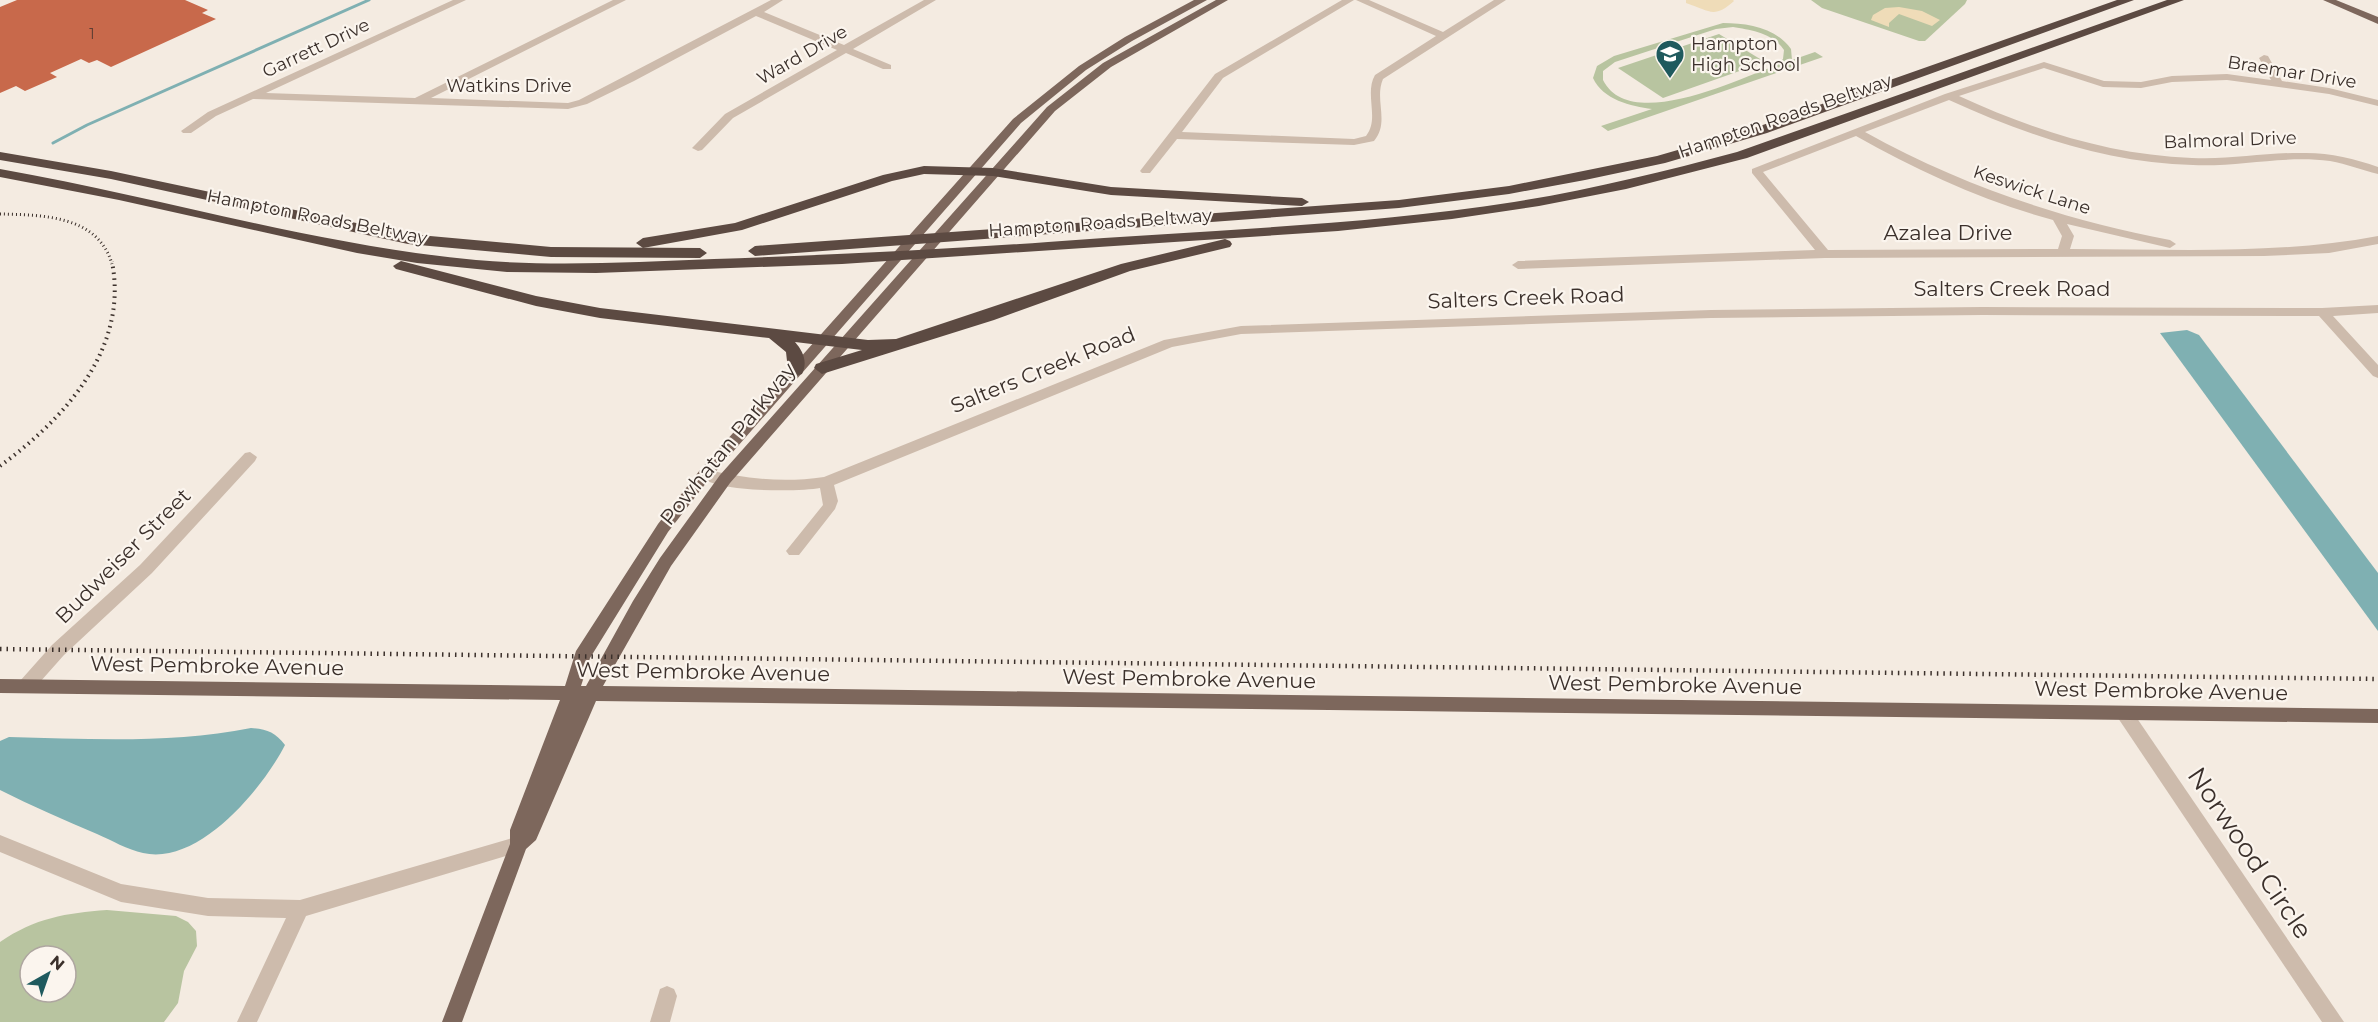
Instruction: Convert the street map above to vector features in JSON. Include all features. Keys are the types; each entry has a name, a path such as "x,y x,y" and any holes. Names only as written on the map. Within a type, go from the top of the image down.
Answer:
{"highway":[{"name":"Hampton Roads Beltway","path":"0,156 111,175 408,239 496,249 611,254 709,253 1399,204 1509,190 1585,176 1730,140 2128,0"},
{"name":"Hampton Roads Beltway","path":"0,173 134,198 286,235 425,260 578,270 904,257 1351,224 1506,207 1597,191 1742,155 2178,0"},
{"path":"496,249 622,246 678,239 760,221 906,173 924,170 993,172 1111,191 1259,201 1368,201 1399,204"},
{"path":"822,368 988,316 1160,257 1216,245 1313,234 1351,224"},
{"path":"286,235 536,301 611,314 770,334 881,346 893,344"},
{"path":"770,334 786,342 796,352 798,360 796,370"}],"main road":[{"name":"Powhatan Parkway","path":"452,1022 519,844 519,830 571,692 582,656 663,528 705,474 1017,122 1070,74 1124,40 1202,0"},
{"name":"Powhatan Parkway","path":"519,844 530,834 554,770 591,692 654,580 683,535 725,479 1034,126 1087,79 1137,46 1224,0"},
{"path":"2328,0 2378,21"},
{"name":"West Pembroke Avenue","path":"0,686 2378,716"}],"street":[{"name":"Garrett Drive","path":"187,131 205,117 461,0"},
{"path":"414,102 621,0"},
{"name":"Watkins Drive","path":"251,96 568,106 583,102 630,79 778,0"},
{"name":"Ward Drive","path":"698,148 729,116 931,0"},
{"path":"1146,171 1219,76 1349,0"},
{"path":"1361,0 1444,36"},
{"path":"1172,135 1354,142 1370,139 1377,130 1376,82 1383,74 1501,0"},
{"path":"756,12 887,67"},
{"path":"2264,58 2278,83"},
{"name":"Braemar Drive","path":"1825,254 1756,171 1858,134 1949,96 2044,65 2103,84 2141,85 2172,79 2227,77 2278,83 2378,103"},
{"name":"Balmoral Drive","path":"1949,96 1996,119 2046,137 2125,156 2194,162 2306,155 2333,158 2378,171"},
{"name":"Keswick Lane","path":"1858,134 1892,153 1963,186 2058,219 2206,250"},
{"path":"2058,219 2068,236 2063,252"},
{"name":"Azalea Drive","path":"1518,265 1825,254 2329,249 2378,240"},
{"name":"Salters Creek Road","path":"705,474 781,488 826,482 1169,343 1240,330 1712,314 1982,311 2322,312 2378,309"},
{"path":"2322,312 2378,373"},
{"name":"Budweiser Street","path":"26,686 58,650 146,569 250,457"},
{"path":"794,551 810,528 829,511 832,502 826,482"},
{"name":"Norwood Circle","path":"2124,713 2334,1022"},
{"path":"0,843 121,893 208,907 300,909 519,844"},
{"path":"247,1022 300,909"},
{"path":"660,1022 667,996"}],"green space":[{"path":"1811,0 1967,0 1925,41 1919,41 1822,8"},
{"path":"1723,23 1761,28 1778,36 1791,49 1792,60 1815,52 1823,57 1608,131 1601,126 1652,109 1618,101 1598,86 1593,78 1597,66 1614,56","holes":["1733,27 1768,36 1784,50 1783,59 1772,67 1709,91 1658,102 1635,102 1616,95 1603,80 1603,71 1615,62 1716,29"]},
{"path":"1719,34 1765,62 1663,98 1618,68"},
{"path":"107,910 176,916 188,922 196,931 197,946 184,971 178,1003 164,1022 0,1022 0,942 26,927 64,915"}],"sand":[{"path":"1686,0 1734,1 1721,10 1712,12 1686,3"},
{"path":"1899,7 1922,11 1940,20 1932,26 1899,14 1889,23 1889,27 1871,20 1873,15 1885,8"}],"water":[{"path":"2187,330 2199,335 2378,573 2378,631 2160,333"},
{"path":"251,728 270,732 285,745 275,763 227,820 207,836 186,848 164,854 131,850 0,790 0,741 9,737 161,738"}],"building":[{"path":"17,0 185,0 208,10 202,13 216,19 111,67 97,60 89,63 81,59 50,73 57,77 25,91 16,86 0,93 0,7"}],"waterway":[{"path":"53,143 87,125 369,0"}],"railway":[{"path":"0,214 50,217 81,227 105,248 112,264"},
{"path":"0,466 47,427 68,404 86,379 101,352 111,324 115,294 112,262"},
{"path":"0,649 2378,679"}],"place":[{"name":"Hampton High School","path":"1670,80"}]}
